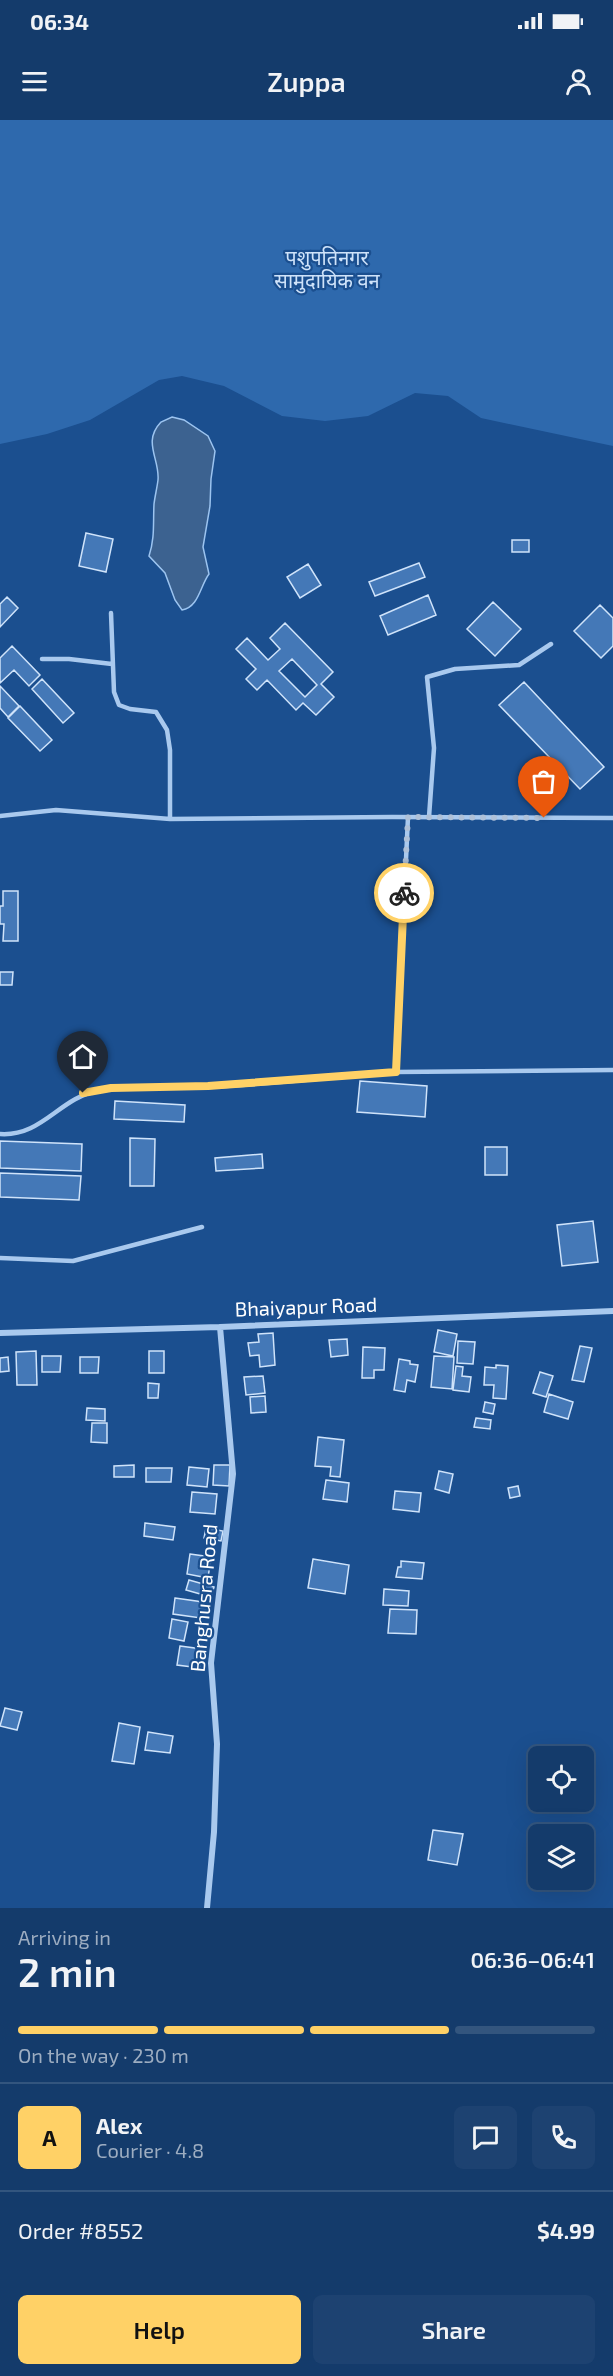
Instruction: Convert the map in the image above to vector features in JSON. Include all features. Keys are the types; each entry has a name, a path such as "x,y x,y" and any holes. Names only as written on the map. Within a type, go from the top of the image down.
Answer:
{"street":[{"name":"Bhaiyapur Road","path":"0,1333 220,1327 613,1311"},
{"name":"Banghusra Road","path":"207,1908 214,1832 217,1744 211,1663 233,1474 220,1327"}],"lane":[{"path":"111,613 114,692 119,705 130,709 156,712 167,729 170,750 170,819"},
{"path":"429,817 434,748 427,677 455,669 519,665 551,644"},
{"path":"42,659 69,659 112,664"},
{"path":"0,816 56,810 170,819 613,818"},
{"path":"396,1072 408,817"},
{"path":"0,1134 13,1135 36,1127 83,1093 111,1088 208,1086 396,1072 613,1070"},
{"path":"0,1258 73,1260 202,1227"}],"green space":[{"name":"पशुपतिनगर सामुदायिक वन","path":"0,120 613,120 613,446 481,418 448,396 415,393 368,416 325,421 282,416 224,386 182,376 159,380 90,420 47,434 0,444"}],"shaded area":[{"path":"172,417 184,420 208,436 215,451 210,506 203,547 209,574 196,600 188,608 182,610 175,600 165,573 149,556 158,480 152,444 153,437 155,429 161,422"}],"building":[{"path":"86,533 113,539 106,572 79,566"},
{"path":"512,540 529,540 529,552 512,552"},
{"path":"419,563 425,577 375,596 369,582"},
{"path":"308,564 321,585 300,598 287,577"},
{"path":"428,595 436,615 388,635 380,616"},
{"path":"7,597 18,608 0,627 0,604"},
{"path":"493,602 521,629 495,656 467,629"},
{"path":"600,605 613,618 613,646 601,658 574,631"},
{"path":"285,623 333,672 321,684 334,697 316,715 303,703 296,710 267,680 257,690 246,679 256,669 236,649 247,638 268,660 280,649 270,638","holes":["292,659 317,685 305,697 279,671"]},
{"path":"12,646 40,675 29,686 14,670 0,683 0,658"},
{"path":"42,679 74,713 63,723 32,689"},
{"path":"524,682 604,767 580,789 499,705"},
{"path":"0,686 19,706 8,717 0,708"},
{"path":"20,706 52,740 40,751 8,718"},
{"path":"3,891 18,891 18,941 3,941 4,924 0,924 0,906 3,906"},
{"path":"0,972 13,972 12,985 0,985"},
{"path":"360,1081 427,1086 425,1117 357,1112"},
{"path":"115,1101 185,1105 184,1122 114,1119"},
{"path":"130,1138 155,1139 154,1186 130,1186"},
{"path":"0,1141 82,1144 81,1171 0,1168"},
{"path":"485,1147 507,1147 507,1175 485,1175"},
{"path":"262,1154 263,1168 216,1171 215,1158"},
{"path":"0,1173 81,1176 79,1200 0,1197"},
{"path":"593,1221 598,1262 562,1266 557,1225"},
{"path":"438,1330 457,1334 453,1356 434,1352"},
{"path":"273,1333 275,1365 260,1367 259,1355 250,1356 248,1343 259,1342 258,1334"},
{"path":"347,1339 348,1355 331,1357 329,1340"},
{"path":"458,1341 475,1342 473,1364 457,1363"},
{"path":"580,1346 592,1348 584,1382 572,1380"},
{"path":"363,1347 385,1348 384,1370 374,1370 374,1378 362,1378"},
{"path":"36,1351 37,1385 17,1385 16,1352"},
{"path":"149,1351 164,1351 164,1373 149,1373"},
{"path":"42,1356 61,1356 60,1372 42,1372"},
{"path":"434,1356 454,1357 452,1389 431,1387"},
{"path":"8,1357 9,1371 0,1372 0,1358"},
{"path":"80,1357 99,1357 98,1373 80,1373"},
{"path":"399,1359 418,1365 415,1382 407,1380 405,1392 394,1390"},
{"path":"496,1365 508,1366 506,1399 493,1398 494,1385 484,1385 485,1367 496,1368"},
{"path":"456,1366 463,1367 462,1376 471,1377 469,1392 453,1390"},
{"path":"540,1372 553,1376 546,1397 533,1393"},
{"path":"263,1376 265,1393 246,1395 244,1377"},
{"path":"148,1383 159,1384 158,1398 148,1398"},
{"path":"549,1394 573,1402 568,1419 544,1412"},
{"path":"265,1396 266,1412 251,1413 250,1397"},
{"path":"485,1402 495,1404 493,1414 483,1412"},
{"path":"87,1408 105,1409 105,1421 86,1420"},
{"path":"476,1418 491,1420 490,1429 474,1427"},
{"path":"92,1423 107,1423 107,1443 91,1442"},
{"path":"318,1437 344,1440 340,1477 330,1476 331,1467 315,1466"},
{"path":"134,1465 134,1477 114,1477 114,1466"},
{"path":"214,1465 230,1465 229,1486 213,1485"},
{"path":"189,1467 209,1469 207,1487 187,1485"},
{"path":"146,1468 172,1468 171,1482 146,1482"},
{"path":"439,1471 453,1474 449,1493 435,1489"},
{"path":"326,1480 349,1483 347,1502 323,1499"},
{"path":"518,1486 520,1496 510,1498 508,1488"},
{"path":"395,1491 421,1493 419,1512 393,1509"},
{"path":"192,1492 217,1494 215,1514 190,1512"},
{"path":"145,1523 175,1527 173,1540 144,1536"},
{"path":"206,1528 223,1531 221,1541 204,1538"},
{"path":"190,1554 211,1557 208,1578 187,1574"},
{"path":"313,1559 349,1565 345,1594 308,1588"},
{"path":"401,1561 424,1563 422,1579 396,1577"},
{"path":"189,1580 214,1587 211,1597 186,1590"},
{"path":"384,1589 409,1591 408,1606 383,1605"},
{"path":"175,1598 210,1603 208,1619 173,1614"},
{"path":"390,1609 417,1610 416,1634 388,1633"},
{"path":"172,1619 188,1622 184,1641 169,1638"},
{"path":"180,1646 202,1649 200,1668 177,1665"},
{"path":"5,1708 22,1712 17,1730 0,1726"},
{"path":"119,1723 140,1727 134,1764 112,1761"},
{"path":"148,1732 173,1736 170,1753 145,1750"},
{"path":"433,1830 463,1834 457,1865 428,1860"}],"way so far":[{"path":"404,893 408,817 544,818"}],"route":[{"path":"83,1093 111,1088 208,1086 396,1072 404,893"}]}
